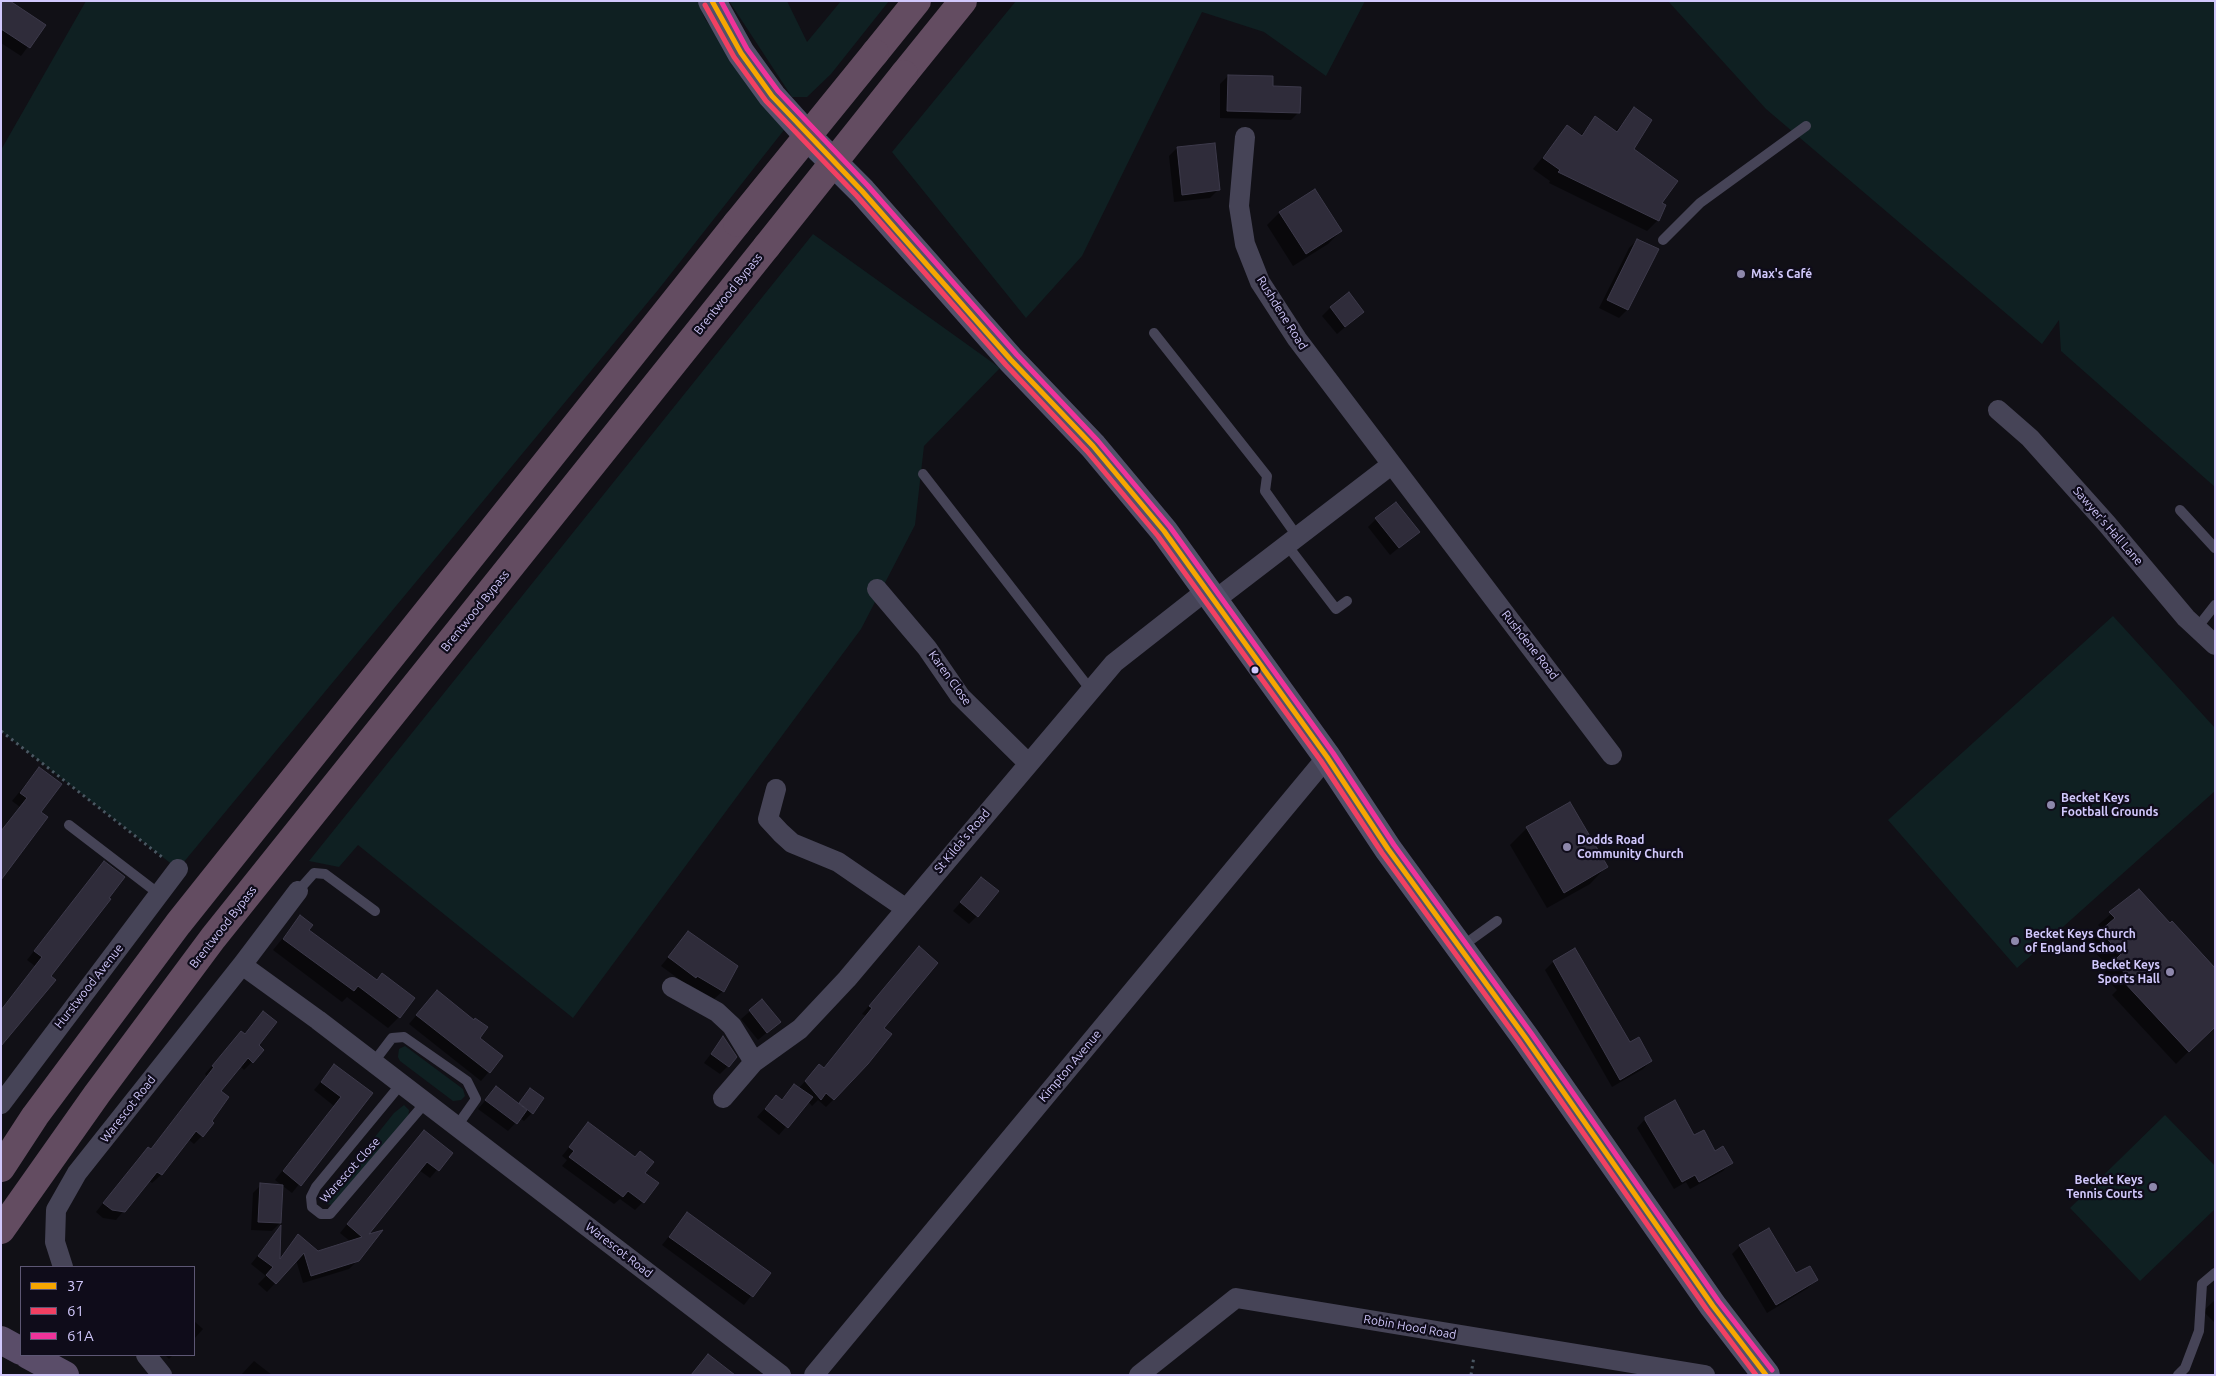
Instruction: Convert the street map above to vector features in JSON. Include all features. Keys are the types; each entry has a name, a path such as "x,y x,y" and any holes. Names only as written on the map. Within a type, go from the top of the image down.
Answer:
{"highway":[{"path":"1,1168 35,1116 178,924 737,223 917,1"},
{"name":"Brentwood Bypass","path":"1,1230 97,1094 213,938 963,1"}],"main road":[{"path":"1,1340 20,1350"}],"street":[{"path":"712,1 741,53 772,96 816,146 862,191 1011,360 1093,446 1164,531 1326,757 1388,849 1525,1037 1713,1306 1764,1374"},
{"name":"Rushdene Road","path":"1245,137 1239,206 1245,244 1260,282 1297,339 1612,755"},
{"name":"Sawyer's Hall Lane","path":"1998,410 2030,438 2197,628 2215,645"},
{"path":"1211,595 1292,540 1391,465"},
{"name":"Karen Close","path":"877,589 928,648 960,696 1028,763"},
{"name":"St Kilda's Road","path":"723,1098 754,1062 800,1029 847,979 1090,689 1114,664 1211,595"},
{"name":"Kimpton Avenue","path":"814,1375 1326,757"},
{"path":"776,789 768,819 781,834 792,843 838,862 905,908"},
{"name":"Hurstwood Avenue","path":"1,1104 178,869"},
{"name":"Warescot Road","path":"63,1266 56,1242 56,1210 77,1173 298,892"},
{"name":"Warescot Road","path":"242,965 373,1062 424,1104 457,1126 780,1375"},
{"path":"672,988 717,1012 732,1026 754,1062"},
{"name":"Robin Hood Road","path":"1139,1375 1236,1298 1705,1375"},
{"path":"147,1356 162,1375"}],"lane":[{"path":"1663,240 1700,203 1806,126"},
{"path":"1154,332 1267,476 1265,491 1292,540 1336,609 1347,601"},
{"path":"923,474 1090,689"},
{"path":"2180,510 2215,548"},
{"path":"2197,628 2215,605"},
{"path":"69,825 159,894"},
{"path":"298,892 314,873 325,874 375,910"},
{"path":"1460,948 1497,921"},
{"path":"373,1062 392,1038 404,1037 467,1081 476,1099 457,1126"},
{"name":"Warescot Close","path":"401,1084 316,1187 311,1197 312,1207 321,1214 330,1214 424,1104"},
{"path":"2178,1375 2185,1368 2199,1331 2202,1284 2215,1274"}],"path":[{"path":"1,731 178,869"}],"shaded area":[{"path":"86,1 698,1 705,19 784,130 658,290 178,869 1,731 1,150"},
{"path":"729,1 787,1 807,42 841,1 889,1 831,74 807,97 792,97"},
{"path":"1016,1 1365,1 1326,76 1264,32 1202,12 1082,256 1026,318 892,152"},
{"path":"1668,1 2215,1 2215,487 2061,351 2059,320 2042,344 1766,109"},
{"path":"813,234 1000,368 924,446 915,525 861,629 573,1018 358,845 339,867 309,861"},
{"name":"Becket Keys Football Grounds","path":"2113,616 2215,728 2215,791 2017,968 1888,820"},
{"path":"405,1046 463,1089 465,1096 461,1100 453,1101 400,1061 398,1057 399,1049"},
{"path":"404,1105 409,1110 408,1118 333,1205 326,1204 326,1200 331,1192 394,1113"},
{"name":"Becket Keys Tennis Courts","path":"2165,1115 2215,1166 2215,1209 2140,1281 2070,1208"}],"building":[{"path":"1,1 10,1 46,25 30,48 1,29"},
{"path":"1228,75 1273,76 1273,86 1301,87 1300,113 1227,111"},
{"path":"1634,107 1652,120 1634,149 1678,181 1662,203 1666,205 1659,221 1558,172 1560,170 1543,158 1567,125 1582,136 1595,116 1617,132"},
{"path":"1215,143 1220,190 1182,195 1177,147"},
{"path":"1315,189 1342,231 1306,254 1279,212"},
{"path":"1637,239 1659,249 1628,310 1607,300"},
{"path":"1349,292 1364,312 1345,327 1330,307"},
{"path":"1396,502 1420,532 1399,548 1375,518"},
{"path":"39,767 62,784 41,812 48,817 1,880 1,831 27,798 20,793"},
{"name":"Dodds Road Community Church","path":"1570,802 1608,867 1564,893 1526,827"},
{"path":"104,861 125,877 109,898 111,899 51,976 56,980 1,1046 1,1010 42,957 34,951"},
{"path":"981,877 999,891 978,917 960,902"},
{"name":"Becket Keys Sports Hall","path":"2139,889 2170,923 2172,921 2215,968 2215,1027 2189,1052 2123,981 2128,977 2114,961 2121,954 2100,931 2115,918 2109,912"},
{"path":"300,915 313,925 309,930 377,980 382,973 415,998 400,1018 358,986 354,991 283,939"},
{"path":"688,931 738,966 724,992 697,976 696,978 668,957"},
{"path":"919,946 938,963 884,1028 892,1034 868,1064 834,1100 826,1093 821,1100 805,1081 819,1064 824,1068 872,1008 869,1006"},
{"path":"1575,948 1630,1042 1639,1037 1652,1061 1620,1080 1553,961"},
{"path":"437,990 474,1020 475,1018 488,1027 480,1038 503,1056 490,1073 416,1015"},
{"path":"762,999 781,1022 767,1033 749,1010"},
{"path":"263,1011 277,1022 259,1045 264,1050 253,1063 248,1058 221,1091 229,1097 212,1121 214,1123 203,1137 196,1131 162,1175 157,1172 125,1212 112,1210 103,1203 148,1147 151,1149 214,1067 212,1066 241,1031 245,1034"},
{"path":"723,1036 737,1057 729,1067 711,1054"},
{"path":"334,1064 373,1093 301,1186 283,1171 341,1097 321,1082"},
{"path":"794,1084 813,1097 788,1128 765,1109 776,1095 782,1100"},
{"path":"496,1086 527,1110 517,1124 485,1100"},
{"path":"530,1088 544,1098 533,1114 519,1103"},
{"path":"1675,1100 1694,1135 1704,1130 1715,1151 1723,1146 1733,1163 1699,1182 1695,1175 1682,1182 1645,1120 1645,1117"},
{"path":"588,1122 635,1157 640,1151 654,1162 645,1173 659,1183 644,1203 628,1191 623,1197 569,1157 574,1151 569,1147"},
{"path":"424,1130 453,1153 439,1171 427,1162 369,1234 383,1230 359,1261 311,1276 304,1253 276,1284 266,1275 273,1267 258,1256 281,1225 280,1259 298,1234 318,1251 362,1237 347,1224"},
{"path":"260,1183 283,1185 281,1223 258,1222"},
{"path":"687,1212 771,1273 753,1297 669,1237"},
{"path":"1769,1228 1796,1273 1810,1266 1818,1280 1776,1305 1739,1245"},
{"path":"708,1354 735,1375 691,1375"}],"transit line":[{"name":"37","path":"712,1 741,53 772,96 862,191 1011,360 1093,446 1164,531 1327,757 1388,849 1525,1037 1713,1306 1766,1375"},
{"name":"61A","path":"721,1 747,49 778,91 868,186 1017,355 1098,441 1170,527 1333,753 1394,845 1531,1033 1719,1302 1772,1370"},
{"name":"61","path":"705,5 734,57 766,101 857,196 1006,365 1087,451 1158,536 1321,761 1382,853 1519,1041 1707,1310 1756,1375"}],"place":[{"name":"Max's Café","path":"1741,274"},
{"name":"Becket Keys Football Grounds","path":"2051,805"},
{"name":"Dodds Road Community Church","path":"1567,847"},
{"name":"Becket Keys Church of England School","path":"2015,941"},
{"name":"Becket Keys Sports Hall","path":"2170,972"},
{"name":"Becket Keys Tennis Courts","path":"2153,1187"}]}
